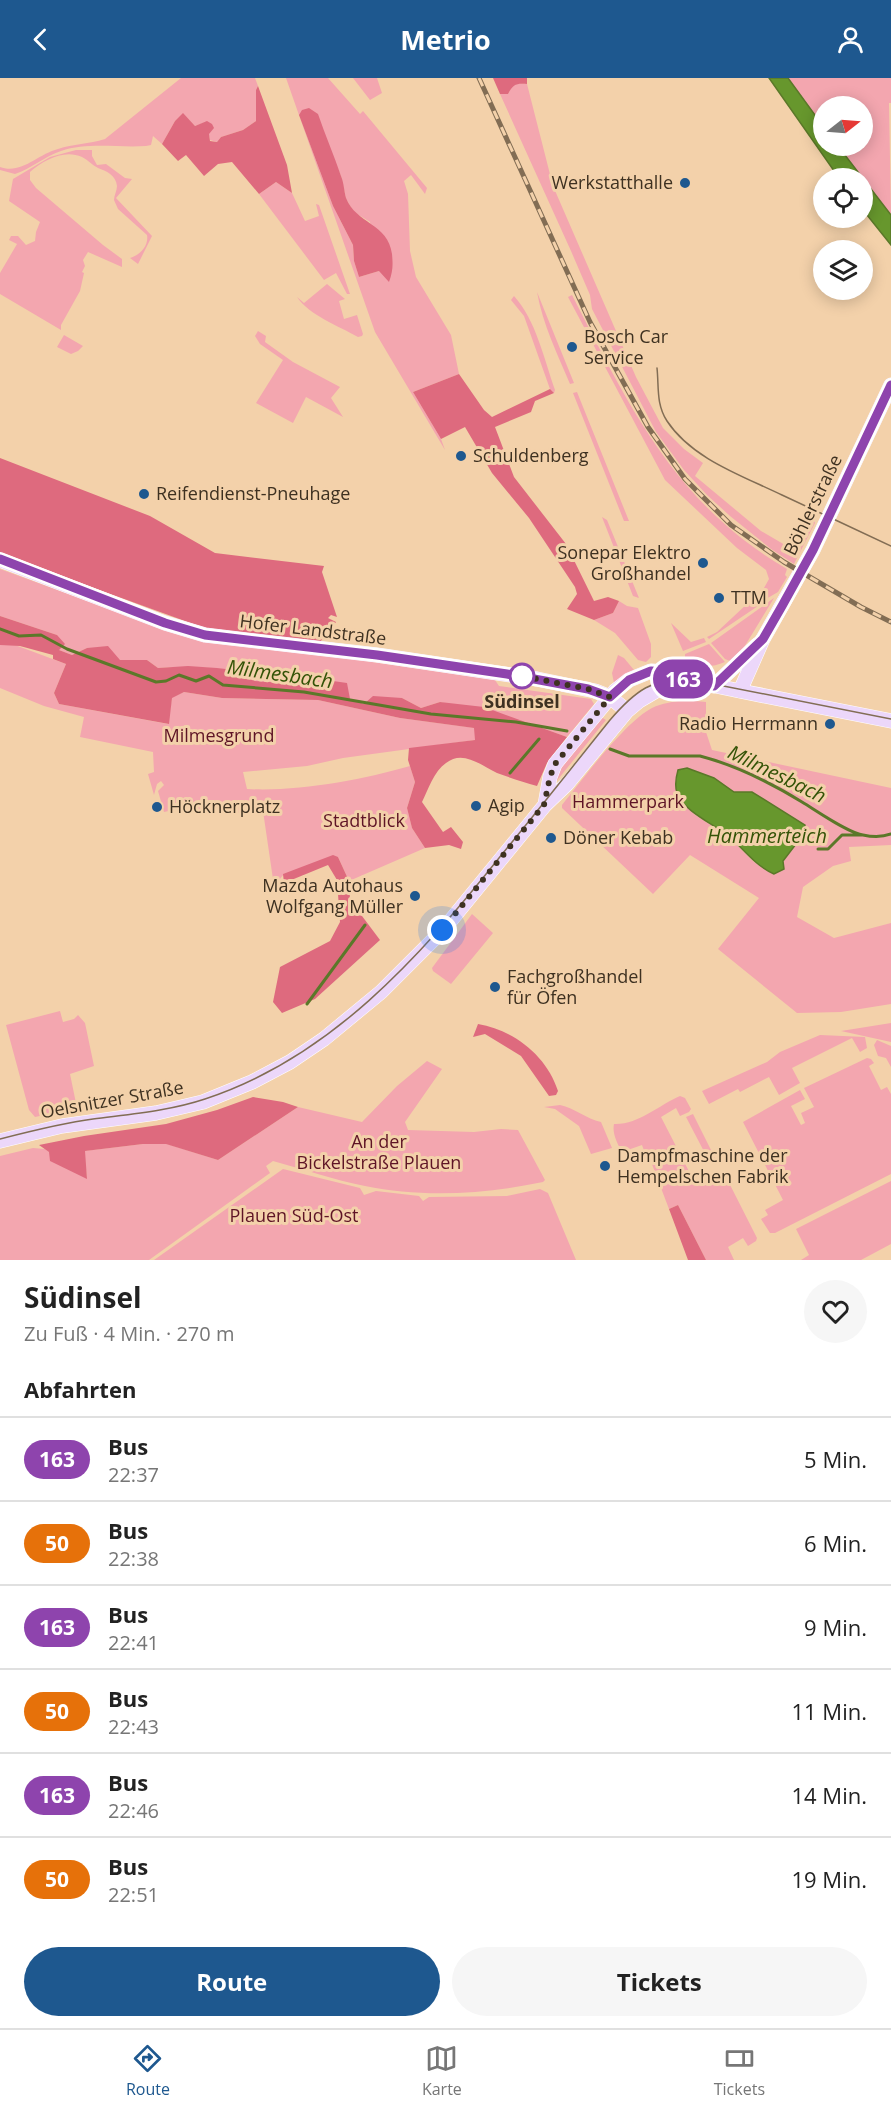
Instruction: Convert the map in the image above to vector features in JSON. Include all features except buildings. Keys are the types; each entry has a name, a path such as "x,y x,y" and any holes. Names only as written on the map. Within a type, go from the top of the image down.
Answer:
{"main road":[{"name":"Böhlerstraße","path":"740,691 763,639 813,550 891,385"},
{"name":"Hofer Landstraße","path":"0,560 165,623 205,635 498,672 588,689 610,697 627,711"},
{"name":"Böhlerstraße","path":"714,686 763,639"},
{"name":"Oelsnitzer Straße","path":"544,805 555,764 610,697 629,680 642,673 660,671 678,678 714,686 891,721"},
{"name":"Oelsnitzer Straße","path":"0,1141 62,1126 181,1108 241,1088 290,1062 351,1019 407,967 449,922 544,805 567,784 627,711 639,701 678,678"}],"green space":[{"path":"181,78 255,78 258,86 256,121 243,130 221,137 217,142 210,140 206,122 195,126 183,114 175,121 162,144 153,136 151,145 146,146 71,148 55,153 15,174 0,170 0,167 8,169 22,166 58,149 105,139"},
{"path":"286,78 328,78 360,114 363,111 427,188 425,194 411,175 404,181 408,194 410,251 416,277 451,335 459,374 413,392 441,439 445,450 375,332","holes":["299,115 332,155 341,176 346,199 354,212 370,222 379,271 359,277 354,261 353,245 333,206"]},
{"path":"353,78 377,78 382,93 370,100"},
{"path":"788,78 891,78 891,103 889,103 891,215 873,192 873,168 855,168 846,156 873,156 873,96 813,96 813,112"},
{"path":"517,83 527,84 553,186 636,377 663,428 684,449 703,463 695,476 761,531 797,552 813,521 812,515 815,523 794,564 771,549 707,495 684,470 656,432 592,309 590,295 500,94 508,94 511,87"},
{"path":"76,150 92,150 92,156 97,165 106,164 125,178 132,179 116,198 152,236 138,264 130,258 143,250 147,243 147,235 118,209 114,200 117,186 113,176 82,157 68,154 54,157 30,172 30,180 36,188 122,259 122,267 88,252 83,260 85,266 80,291 61,325 61,330 0,294 0,273 17,244 9,240 11,236 18,236 26,245 35,241 40,222 9,201 13,179 50,157"},
{"path":"276,182 292,193 305,221 319,216 316,204 319,205 350,294 347,294 336,273 324,280 259,194"},
{"path":"327,284 345,299 339,301 344,319 357,315 362,336 358,337 317,315 297,297 304,303"},
{"path":"537,292 574,383 570,384 555,350"},
{"path":"572,295 635,413 658,449 684,483 714,514 748,543 787,569 785,575 787,577 778,592 766,599 764,596 760,598 761,604 709,639 707,637 717,632 764,588 769,579 766,570 737,548 665,480 568,297"},
{"path":"514,296 534,328 555,390 554,393 550,389 524,316 511,300"},
{"path":"258,331 266,336 265,342 293,362 340,387 331,398 343,417 306,397 293,423 256,403 283,360 260,344 255,336"},
{"path":"64,335 83,346 71,354 57,347"},
{"path":"577,392 629,521 624,521 573,393"},
{"path":"602,517 607,520 639,598 633,596"},
{"path":"0,569 175,633 231,645 352,659 495,680 499,686 591,699 594,704 567,737 527,723 440,702 421,708 402,698 364,704 319,690 294,678 263,683 238,671 198,667 158,668 147,660 120,660 87,648 72,655 59,650 57,635 0,616"},
{"path":"774,598 743,649 730,661 725,659 711,643"},
{"path":"619,601 627,606 638,608 651,644 651,657 646,662 638,660 615,633 594,620 613,613"},
{"path":"671,623 691,642 704,638 706,642 683,651"},
{"path":"709,644 725,662 698,666 685,658 685,654"},
{"path":"0,645 15,645 66,664 54,693 59,704 168,724 172,697 184,692 222,698 318,700 400,718 475,728 475,740 343,758 307,766 243,772 247,789 286,789 329,784 410,766 415,782 407,808 412,828 425,848 349,881 338,857 284,874 274,886 263,811 206,815 192,806 164,812 158,791 164,785 161,781 157,784 154,795 148,774 154,772 153,752 80,737 84,717 44,706 0,688"},
{"path":"618,655 624,658 634,670 614,683 612,673"},
{"name":"Hammerpark","path":"684,700 706,702 706,732 712,750 891,788 891,845 849,847 851,861 833,866 803,887 797,917 834,938 891,923 891,1004 841,1012 797,1013 718,949 759,898 690,855 653,894 562,808 592,767 641,715 652,708","holes":["687,768 714,778 734,792 752,792 803,835 774,874 754,862 729,837 694,814 676,776 679,770"]},
{"path":"601,717 606,720 555,783 555,774"},
{"path":"472,914 493,933 451,984 432,968"},
{"path":"60,1011 63,1022 74,1019 78,1015 85,1023 94,1066 70,1074 77,1108 35,1117 29,1110 6,1025"},
{"path":"891,1023 891,1042 841,1031"},
{"path":"820,1035 865,1037 867,1048 860,1052 852,1038 792,1068 800,1083 779,1095 769,1077 709,1104 702,1091"},
{"path":"877,1040 891,1046 891,1067 886,1058 878,1056 874,1045"},
{"path":"867,1058 874,1063 869,1066 881,1090 887,1087 891,1094 891,1174 775,1233 770,1233 761,1219 768,1215 765,1210 783,1200 743,1122 800,1090 805,1099 791,1106 801,1125 805,1123 801,1113 814,1107 804,1088"},
{"name":"An der Bickelstraße Plauen","path":"427,1061 442,1069 405,1122 408,1130 474,1132 518,1130 545,1180 543,1182 477,1192 409,1192 353,1184 273,1161 266,1166 270,1173 149,1260 0,1260 0,1156 33,1148 45,1149 87,1178 84,1151 143,1144 167,1144 218,1160 298,1107 362,1122 397,1086"},
{"path":"680,1096 685,1098 691,1109 689,1112 680,1116 676,1108 661,1117 695,1183 723,1171 757,1238 748,1246 743,1238 728,1247 734,1260 706,1260 678,1205 669,1209 650,1159 647,1159 642,1145 622,1152 615,1138 614,1124 640,1118"},
{"path":"560,1105 601,1122 612,1148 591,1154 579,1126 555,1109 544,1107"},
{"path":"693,1114 715,1158 709,1161 686,1117"},
{"name":"Plauen Süd-Ost","path":"283,1169 360,1188 364,1195 376,1191 419,1196 423,1201 429,1197 507,1196 540,1189 548,1193 576,1260 154,1260"},
{"path":"891,1181 891,1244 861,1260 801,1260 809,1255 796,1229"}],"shaded area":[{"path":"493,78 527,78 527,84 516,85 508,94 500,94"},
{"path":"258,86 287,165 292,193 276,182 259,194 232,162 218,164 204,176 186,155 178,161 162,144 175,121 183,113 195,126 207,121 212,124 214,128 209,134 210,141 217,142 221,137 243,130 256,121"},
{"path":"309,108 318,114 351,207 385,236 389,244 393,265 389,282 379,271 359,277 354,261 353,245 333,206 299,115 302,110"},
{"path":"459,374 484,410 492,417 550,389 554,393 535,401 531,412 495,427 514,477 566,544 594,601 608,597 619,601 613,613 594,620 567,609 577,594 575,587 529,518 492,473 465,427 441,439 413,392"},
{"path":"0,458 150,516 215,553 324,566 322,572 337,617 331,615 328,618 336,622 320,642 207,629 0,554"},
{"path":"0,616 57,635 65,644 59,650 72,655 87,648 108,646 120,660 147,660 158,668 188,666 243,671 255,681 283,683 294,678 310,679 319,690 333,681 347,683 350,699 364,704 373,696 402,698 421,708 440,702 484,707 567,737 547,763 537,786 497,773 466,758 452,759 442,766 422,802 443,832 451,827 463,842 461,849 449,845 425,848 412,828 407,808 415,782 408,760 409,748 475,740 474,728 400,718 318,700 222,698 184,692 172,698 169,724 59,704 54,693 66,664 53,659 53,655 20,646 0,645"},
{"path":"333,855 338,857 349,881 350,900 380,940 315,999 282,1013 273,1002 280,967 330,941 340,922 337,880 328,865 284,883 283,874"},
{"path":"478,1024 504,1032 537,1056 553,1078 558,1091 556,1095 549,1096 521,1056 485,1034 473,1037"},
{"path":"253,1097 298,1107 218,1160 166,1144 143,1144 85,1151 87,1179 50,1161 49,1152 39,1145 166,1124"},
{"path":"678,1205 706,1260 688,1260 669,1209"}],"water":[{"path":"769,78 788,78 813,112 813,141"},
{"path":"824,156 846,156 855,168 832,168"},
{"path":"873,192 891,215 891,245 873,222"},
{"name":"Hammerteich","path":"687,768 714,778 734,792 752,792 805,825 803,835 783,861 784,869 774,874 768,871 756,863 725,833 686,806 677,793 676,779 678,770"}],"waterway":[{"name":"Milmesbach","path":"0,629 19,636 41,635 67,649 156,682 166,681 179,675 196,681 209,676 223,685 304,692 431,714 516,722 567,731"},
{"path":"510,773 539,739"},
{"name":"Milmesbach","path":"610,749 629,756 700,756 765,781 857,833 866,836 891,834"},
{"path":"818,849 828,849 842,835 861,835"},
{"path":"307,1004 365,925"}],"tram line":[{"path":"657,368 663,415 690,446 735,473 891,546"},
{"path":"0,1139 70,1123 164,1109 205,1099 250,1081 292,1058 332,1031 369,1001 437,932 610,720 627,701 646,688 667,681 693,680 891,719"}],"railway":[{"path":"479,78 590,322 648,427 685,479 731,525 784,562 891,622"}],"bus line":[{"name":"163","path":"0,559 165,623 205,635 377,655 507,674 588,689 610,697 629,680 651,671 667,672 678,678 714,686 763,639 792,590 891,385"}],"place":[{"name":"Werkstatthalle","path":"685,183"},
{"name":"Bosch Car Service","path":"572,347"},
{"name":"Schuldenberg","path":"461,456"},
{"name":"Reifendienst-Pneuhage","path":"144,494"},
{"name":"Sonepar Elektro Großhandel","path":"703,563"},
{"name":"TTM","path":"719,598"},
{"name":"Südinsel","path":"522,676"},
{"name":"Radio Herrmann","path":"830,724"},
{"name":"Agip","path":"476,806"},
{"name":"Höcknerplatz","path":"157,807"},
{"name":"Döner Kebab","path":"551,838"},
{"name":"Mazda Autohaus Wolfgang Müller","path":"415,896"},
{"name":"Fachgroßhandel für Öfen","path":"495,987"},
{"name":"Dampfmaschine der Hempelschen Fabrik","path":"605,1166"}],"route":[{"path":"442,930 544,805 555,764 610,697 588,689 522,676"}],"park label":[{"name":"Milmesgrund","path":"219,736"},
{"name":"Stadtblick","path":"364,821"}]}
